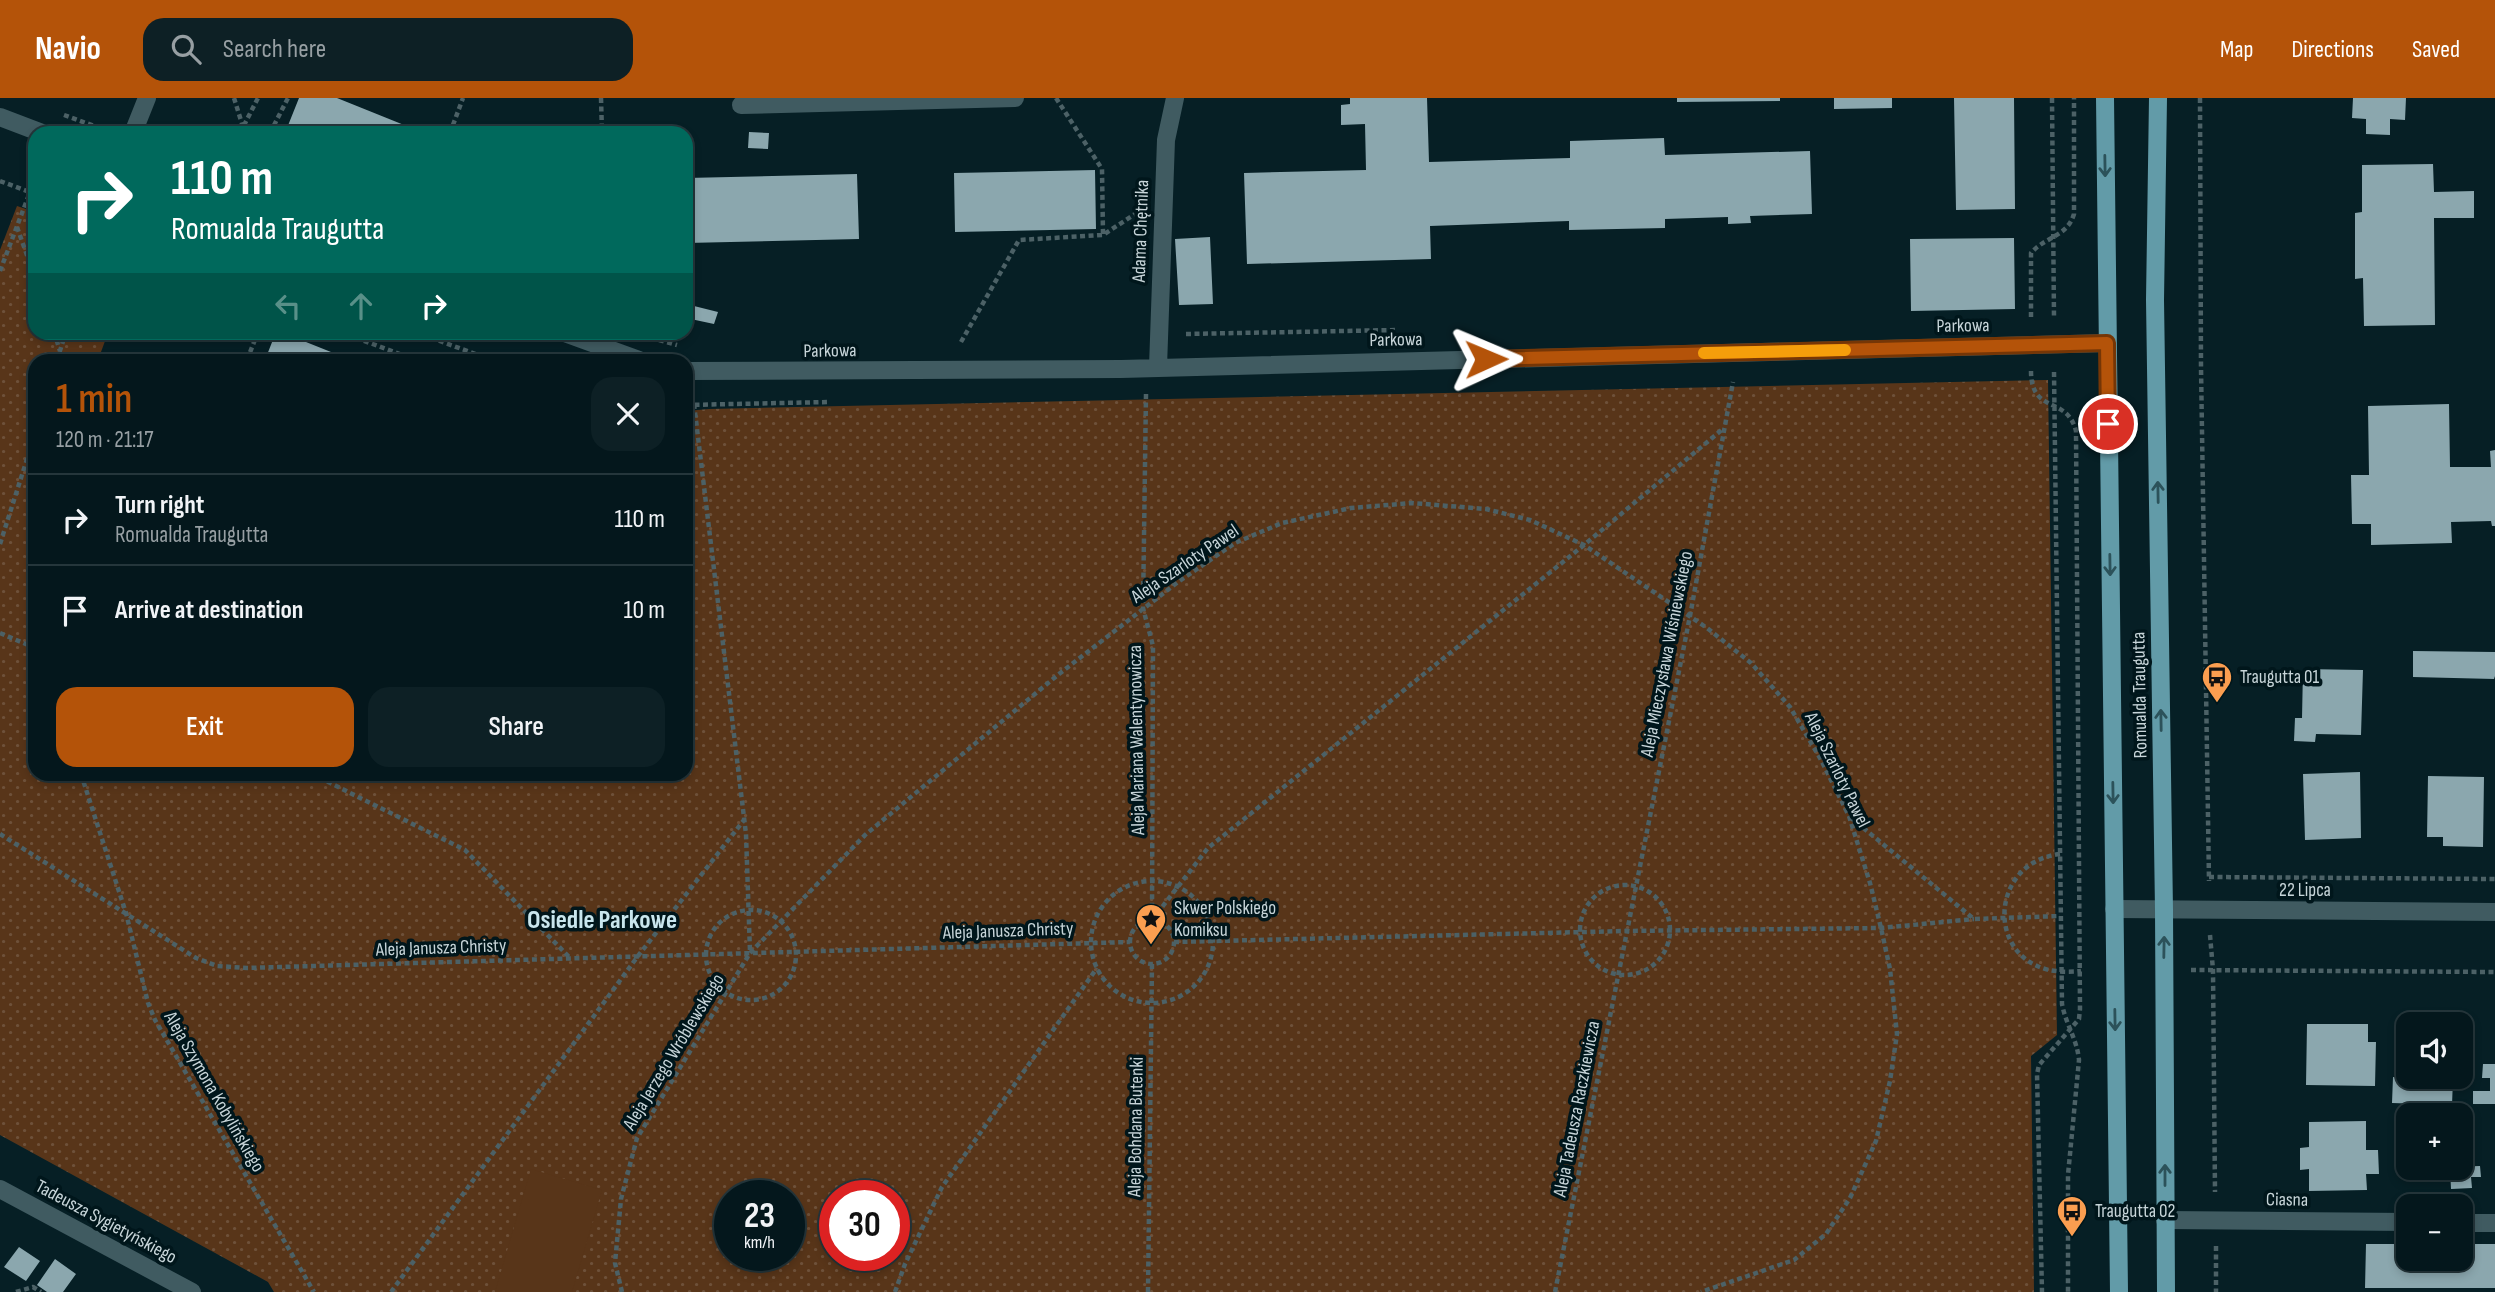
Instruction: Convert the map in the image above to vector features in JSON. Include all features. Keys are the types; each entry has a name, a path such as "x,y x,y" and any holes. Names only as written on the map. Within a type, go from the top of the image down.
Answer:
{"main road":[{"name":"Romualda Traugutta","path":"2105,98 2119,1292"},
{"name":"Romualda Traugutta","path":"2158,98 2154,232 2164,910 2166,1292"}],"street":[{"path":"129,126 147,98"},
{"path":"741,105 1015,98"},
{"name":"Adama Chętnika","path":"1158,367 1166,140 1172,99"},
{"path":"0,117 28,127"},
{"path":"578,340 607,354"},
{"name":"Parkowa","path":"693,372 1107,369 2107,343"},
{"name":"22 Lipca","path":"2114,909 2495,912"},
{"name":"Tadeusza Sygietyńskiego","path":"0,1189 192,1292"},
{"name":"Ciasna","path":"2165,1220 2396,1222"},
{"path":"2473,1223 2495,1223"}],"path":[{"path":"234,98 243,126"},
{"path":"244,126 258,98"},
{"path":"274,126 288,98"},
{"path":"453,126 463,98"},
{"path":"601,98 602,126"},
{"path":"1056,98 1102,169 1103,234"},
{"path":"2052,98 2062,1004 2078,1044 2079,1060 2068,1175 2067,1289 2060,1289"},
{"path":"2031,318 2031,253 2039,244 2066,230 2074,214 2074,98"},
{"path":"2200,98 2200,367 2210,947 2213,970 2216,1292"},
{"path":"56,112 92,126"},
{"path":"0,181 28,191"},
{"path":"0,271 28,203"},
{"path":"961,342 1019,240 1103,234 1144,208"},
{"path":"17,226 28,258"},
{"path":"57,340 60,351"},
{"path":"59,354 63,340"},
{"path":"361,340 399,354"},
{"path":"437,340 476,354"},
{"path":"2031,375 2032,391 2067,414 2076,431 2079,1019 2039,1065 2037,1074 2042,1292"},
{"name":"Aleja Mieczysława Wiśniewskiego","path":"1625,931 1690,616 1733,382"},
{"name":"Aleja Mariana Walentynowicza","path":"1146,394 1143,608 1153,646 1152,920"},
{"path":"693,397 745,820 750,953"},
{"path":"1152,920 1208,848 1584,545 1724,427"},
{"path":"0,544 28,456"},
{"name":"Aleja Szarloty Pawel","path":"750,953 865,835 885,818 1059,674 1143,608 1234,543 1282,523 1351,508 1412,503 1486,509 1530,520 1584,545 1690,616 1751,663 1790,707 1820,758 1849,816 1881,928"},
{"path":"0,633 28,645"},
{"name":"Aleja Szymona Kobylińskiego","path":"83,781 126,913 148,1003 155,1020 314,1292"},
{"path":"326,781 465,850 570,958"},
{"path":"1849,816 1974,919"},
{"path":"391,1292 638,956 745,820"},
{"name":"Aleja Janusza Christy","path":"0,834 196,958 217,966 247,968 1130,942"},
{"path":"2060,854 2048,855 2030,863 2015,876 2007,893 2004,918 2007,931 2016,948 2030,962 2048,970 2115,971"},
{"path":"2209,877 2495,879"},
{"path":"1140,881 1161,881 1178,886 1198,901 1209,919 1213,941 1211,959 1202,976 1189,990 1172,1000 1152,1003 1133,1000 1116,991 1102,978 1093,961 1091,943 1094,921 1104,902 1121,888 1140,881"},
{"path":"1624,884 1651,893 1661,903 1668,916 1670,930 1668,945 1654,963 1633,974 1617,974 1603,969 1591,959 1583,946 1580,932 1582,917 1588,904 1598,893 1624,884"},
{"path":"748,910 764,912 780,922 794,942 795,951 793,971 785,984 761,999 746,1000 719,988 710,976 706,954 712,933 722,921 748,910"},
{"path":"1174,942 1670,930 1881,928 1974,919 2060,916"},
{"path":"1152,920 1165,924 1170,929 1174,942 1169,956 1152,963 1135,956 1130,942 1134,929 1145,921 1152,920"},
{"path":"1702,1292 1716,1290 1794,1260 1826,1234 1850,1198 1876,1141 1890,1081 1897,1034 1891,969 1881,928"},
{"name":"Aleja Tadeusza Raczkiewicza","path":"1555,1292 1625,931"},
{"name":"Aleja Jerzego Wróblewskiego","path":"622,1292 615,1263 621,1199 637,1138 750,953"},
{"name":"Aleja Bohdana Butenki","path":"1148,1292 1152,963"},
{"path":"895,1292 905,1264 942,1187 1097,968"},
{"path":"2163,970 2495,972"},
{"path":"16,1292 33,1287 41,1292"}],"shaded area":[{"path":"17,206 28,210 28,340 105,340 100,354 28,354 28,781 693,781 693,410 2048,380 2057,1035 2031,1056 2034,1292 274,1292 268,1282 0,1135 0,250"},
{"path":"531,1169 602,1190 572,1292 495,1292"}],"building":[{"path":"299,98 337,98 407,126 288,126"},
{"path":"1350,98 1427,98 1429,162 1570,158 1570,141 1664,138 1665,155 1810,151 1812,214 1750,216 1751,223 1728,224 1728,217 1665,219 1665,228 1569,230 1569,221 1430,226 1431,259 1247,264 1244,173 1366,170 1365,124 1341,125 1341,105 1350,104"},
{"path":"1677,98 1780,98 1780,101 1677,102"},
{"path":"1834,98 1892,98 1892,108 1834,109"},
{"path":"1954,98 2014,98 2015,209 1956,210"},
{"path":"2353,98 2406,98 2405,120 2390,119 2390,135 2366,134 2366,119 2352,118"},
{"path":"749,132 769,133 768,149 748,148"},
{"path":"2433,164 2434,192 2474,191 2474,218 2434,218 2435,325 2364,326 2363,278 2355,279 2355,213 2362,212 2362,165"},
{"path":"1095,170 1096,229 955,232 954,173"},
{"path":"857,174 859,239 693,243 693,178"},
{"path":"1210,237 1213,304 1179,305 1175,239"},
{"path":"2014,238 2015,309 1911,311 1910,239"},
{"path":"693,306 718,312 714,324 693,320"},
{"path":"273,340 301,340 336,354 267,354"},
{"path":"2449,404 2450,467 2491,467 2490,451 2495,450 2495,526 2492,526 2491,521 2451,522 2452,543 2371,545 2371,524 2352,524 2351,475 2369,475 2368,406"},
{"path":"2413,651 2495,652 2495,676 2494,679 2413,677"},
{"path":"2303,669 2363,670 2361,735 2316,734 2315,742 2294,741 2295,718 2302,718"},
{"path":"2360,772 2361,838 2305,840 2303,774"},
{"path":"2428,776 2484,777 2483,847 2443,846 2443,837 2427,837"},
{"path":"2307,1024 2368,1024 2368,1042 2376,1042 2375,1086 2306,1085"},
{"path":"2483,1064 2495,1064 2495,1104 2473,1104 2473,1091 2490,1091 2490,1078 2482,1078"},
{"path":"2393,1077 2396,1077 2396,1089 2453,1089 2452,1103 2392,1103"},
{"path":"2366,1121 2366,1150 2378,1150 2379,1174 2366,1174 2367,1190 2309,1191 2309,1169 2300,1170 2300,1148 2309,1147 2309,1122"},
{"path":"2473,1166 2480,1166 2481,1177 2473,1177"},
{"path":"2451,1180 2471,1180 2472,1188 2451,1189"},
{"path":"2366,1244 2396,1244 2396,1271 2473,1271 2473,1244 2495,1244 2495,1288 2365,1288"},
{"path":"19,1247 40,1261 26,1281 4,1267"},
{"path":"55,1259 76,1274 63,1292 47,1292 37,1285"}],"slow traffic":[{"path":"1704,353 1845,350"}],"place":[{"name":"Traugutta 01","path":"2217,704"},
{"name":"Skwer Polskiego Komiksu","path":"1151,946"},
{"name":"Traugutta 02","path":"2072,1238"}],"district":[{"name":"Osiedle Parkowe","path":"602,920"}],"route":[{"path":"1486,359 2107,343 2108,424"}]}
